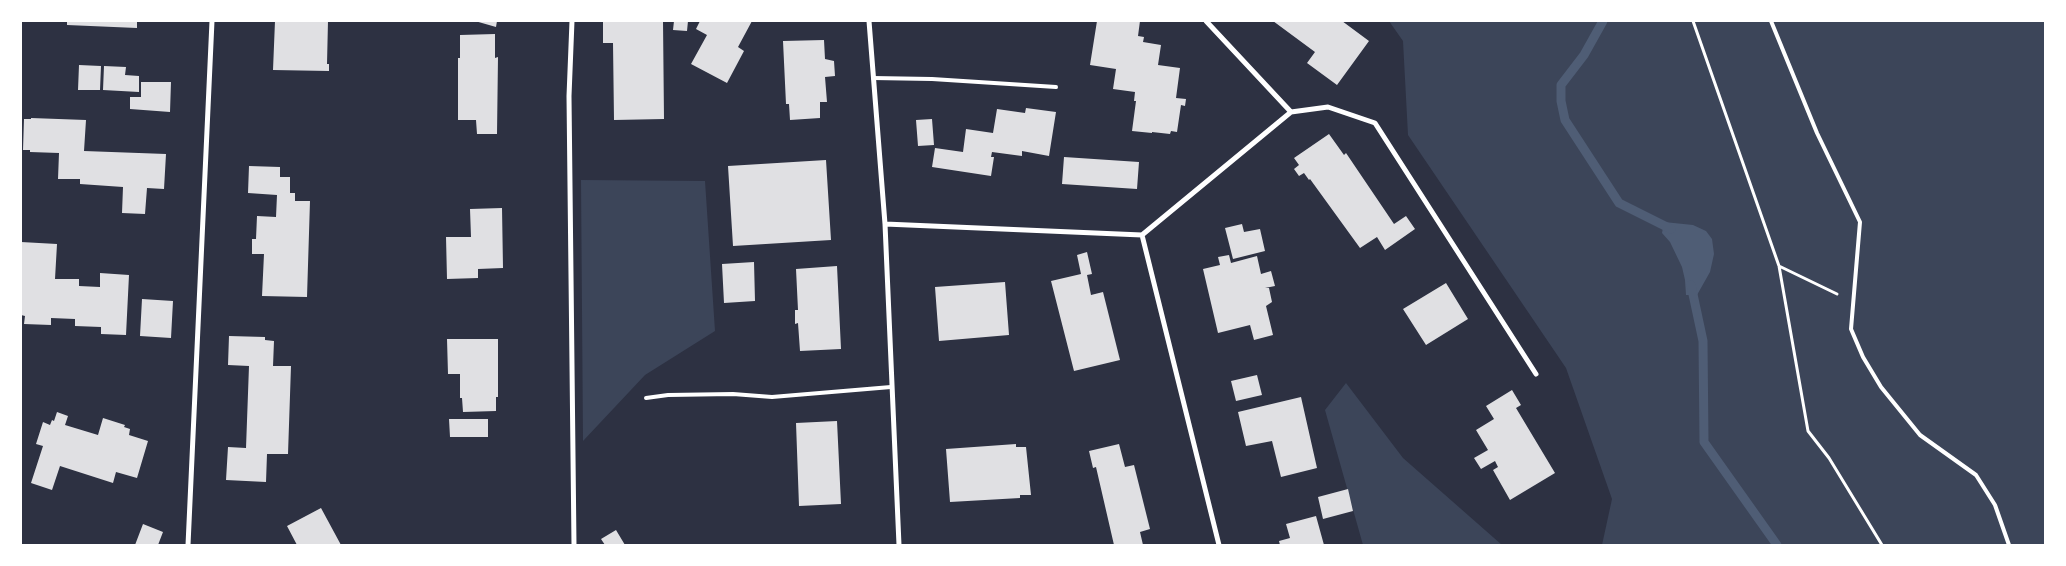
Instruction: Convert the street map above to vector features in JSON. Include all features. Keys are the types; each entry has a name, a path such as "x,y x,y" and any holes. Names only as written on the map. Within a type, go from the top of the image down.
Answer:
{"street":[{"path":"188,545 212,21"},
{"path":"572,21 569,96 574,545"},
{"path":"869,21 885,224 899,545"},
{"path":"1206,21 1292,112"},
{"path":"885,224 1142,235 1292,112 1328,107 1375,123 1536,374"},
{"path":"1142,235 1219,545"}],"lane":[{"path":"1771,21 1817,133 1860,222 1851,329 1881,387 1920,435 1976,475 1995,505 2009,545"},
{"path":"873,78 932,79 1056,87"},
{"path":"646,398 668,395 734,394 772,397 891,386"}],"path":[{"path":"1693,21 1779,266 1808,431 1829,458 1882,545"},
{"path":"1779,266 1853,302"}],"shaded area":[{"path":"1389,21 2045,21 2045,545 1602,545 1612,499 1566,368 1408,135 1403,41"},
{"path":"581,180 705,181 715,331 645,375 583,441"},
{"path":"1664,222 1693,225 1706,231 1712,239 1714,254 1710,272 1697,295 1686,295 1682,267 1670,242 1662,233"},
{"path":"1346,383 1403,458 1502,545 1363,545 1325,410"}],"building":[{"path":"67,21 137,21 137,28 67,25"},
{"path":"275,21 328,21 327,64 329,64 329,71 273,70"},
{"path":"475,21 497,21 496,27"},
{"path":"603,21 663,21 664,119 614,120 613,43 603,43"},
{"path":"674,21 688,21 687,31 673,30"},
{"path":"700,21 752,21 738,47 744,51 727,83 691,64 707,35 696,29"},
{"path":"1097,21 1140,21 1138,36 1144,37 1143,42 1161,45 1158,65 1180,68 1176,98 1186,99 1185,106 1181,105 1177,132 1171,131 1170,134 1132,131 1136,101 1134,101 1135,92 1113,89 1116,69 1090,65"},
{"path":"1273,21 1342,21 1369,41 1337,85 1307,63 1315,52"},
{"path":"495,34 495,58 498,57 497,134 477,134 476,120 458,120 460,35"},
{"path":"824,40 825,59 834,61 835,76 825,77 827,102 820,102 820,118 790,120 789,104 786,104 783,41"},
{"path":"79,65 101,66 100,90 78,90"},
{"path":"104,66 126,67 125,75 139,76 139,92 103,90"},
{"path":"141,82 171,82 170,112 130,109 130,97 141,97"},
{"path":"1026,108 1056,112 1049,156 1022,151 1022,156 992,152 991,157 994,157 991,176 932,167 935,148 963,152 966,129 993,133 997,109 1025,113"},
{"path":"24,119 86,120 84,151 166,154 164,189 147,188 145,214 122,213 123,187 80,184 80,179 58,179 59,153 23,150"},
{"path":"932,119 934,145 918,146 916,120"},
{"path":"1329,134 1344,155 1346,153 1394,224 1406,216 1415,229 1385,250 1377,237 1360,248 1310,179 1304,173 1299,176 1294,169 1299,165 1294,158"},
{"path":"1064,157 1139,162 1137,189 1062,184"},
{"path":"826,160 831,240 733,246 728,166"},
{"path":"249,166 280,167 280,177 290,177 290,193 295,193 295,201 310,201 307,297 262,296 264,254 252,254 252,239 256,239 257,216 276,217 277,195 248,193"},
{"path":"502,208 503,268 478,269 478,278 447,279 446,237 471,237 470,209"},
{"path":"1242,224 1244,232 1260,229 1265,251 1233,259 1225,228"},
{"path":"21,242 57,244 55,279 79,279 79,286 100,287 100,273 129,275 126,335 101,334 101,327 75,326 75,319 51,318 51,325 24,324 25,316 21,315"},
{"path":"1087,252 1092,274 1087,275 1091,295 1103,292 1120,360 1074,371 1051,281 1081,274 1077,255"},
{"path":"1229,255 1231,263 1257,256 1261,274 1271,271 1275,286 1265,288 1269,288 1272,302 1266,306 1273,335 1254,340 1250,325 1218,333 1203,269 1220,265 1218,257"},
{"path":"754,262 755,301 724,303 722,264"},
{"path":"837,266 841,349 800,351 798,323 795,324 795,310 798,310 796,269"},
{"path":"1005,282 1009,335 939,341 935,287"},
{"path":"1446,283 1468,319 1426,345 1403,309"},
{"path":"142,299 173,301 171,338 140,336"},
{"path":"229,336 265,337 265,340 274,341 273,366 291,366 288,454 267,454 266,482 226,480 228,447 246,448 249,366 228,365"},
{"path":"447,339 498,339 498,397 496,397 496,411 463,412 462,398 460,398 460,374 448,374"},
{"path":"1257,375 1262,395 1236,401 1231,381"},
{"path":"1512,390 1521,405 1516,408 1555,473 1510,500 1493,470 1498,467 1495,461 1481,469 1474,458 1488,450 1476,430 1494,419 1486,406"},
{"path":"1301,397 1317,468 1281,477 1272,441 1246,446 1238,412"},
{"path":"57,412 68,416 65,425 98,435 103,418 125,425 124,427 130,429 129,435 148,441 137,478 116,472 113,483 60,466 52,490 31,483 43,446 36,444 43,422 50,425 52,420 54,421"},
{"path":"449,419 488,419 488,437 450,437"},
{"path":"837,421 841,504 799,506 796,423"},
{"path":"1016,444 1016,447 1026,447 1031,495 1020,495 1020,498 950,502 946,449"},
{"path":"1119,444 1125,467 1134,465 1150,529 1140,532 1143,545 1114,545 1096,467 1093,468 1089,451"},
{"path":"1348,489 1353,511 1323,519 1318,497"},
{"path":"321,508 341,545 297,545 287,526"},
{"path":"1316,516 1324,545 1280,545 1279,541 1290,538 1286,524"},
{"path":"143,524 163,532 158,545 135,545"},
{"path":"616,530 625,545 605,545 601,539"}],"waterway":[{"path":"1603,21 1584,55 1561,85 1561,101 1565,120 1619,203 1671,229"},
{"path":"1691,285 1703,341 1704,442 1777,545"}]}
